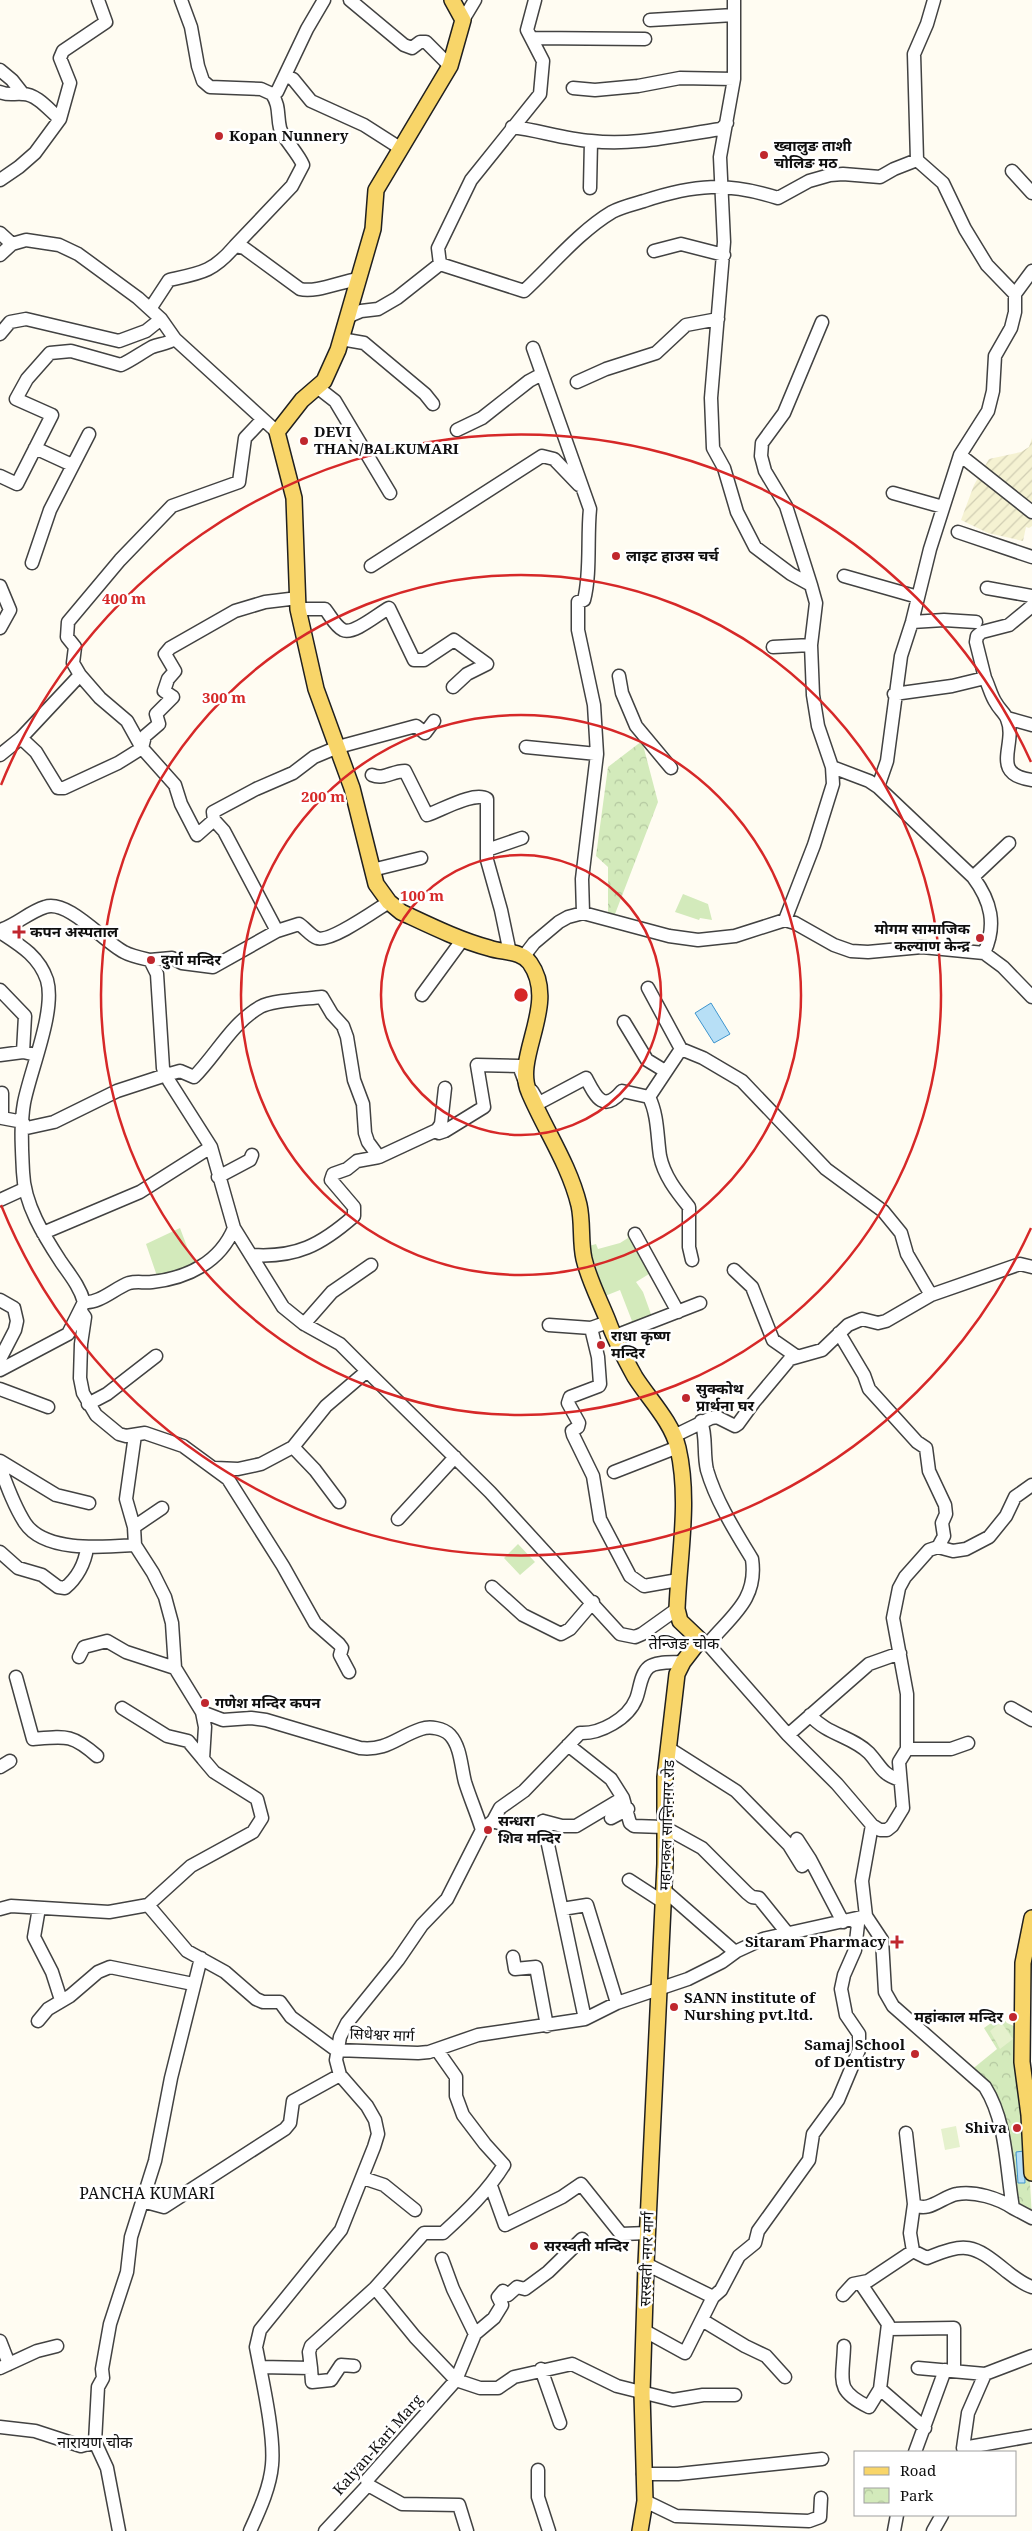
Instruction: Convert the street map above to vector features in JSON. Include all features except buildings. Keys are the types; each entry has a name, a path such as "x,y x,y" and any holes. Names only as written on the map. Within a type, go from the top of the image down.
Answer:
{"main road":[{"path":"452,0 463,20 450,66 376,190 373,229 341,339 324,381 302,400 277,432 294,498 298,603 316,690 352,788 376,884 389,902 401,912 490,949 517,954 532,966 540,987 534,1037 524,1070 527,1087 562,1158 573,1187 579,1207 584,1260 608,1322 636,1378 676,1441 684,1484 677,1609 680,1621 704,1642"},
{"path":"684,1624 684,1660"},
{"name":"महानकल सान्तिनगर रोड","path":"660,1987 666,1777 677,1674 684,1660 704,1642"},
{"path":"1032,1918 1023,1962 1032,2173"},
{"name":"सरस्वती नगर मार्ग","path":"640,2531 644,2501 645,2429 642,2393 646,2264 660,1987"}],"street":[{"path":"0,180 35,153 60,119 70,83 60,58 63,51 106,22 98,0"},
{"path":"150,309 169,280 205,272 223,260 292,186 303,165 297,152 280,130 278,104 274,94 260,89 210,87 203,81 198,66 191,27 181,0"},
{"path":"274,94 324,0"},
{"path":"350,0 404,46 412,48 420,42 426,42 450,66"},
{"path":"463,20 476,0"},
{"path":"440,264 438,248 471,180 540,94 543,61 528,30 535,0"},
{"path":"734,0 734,79 720,156 723,186 724,255 711,398 713,448 724,468 737,512 756,546 791,574 811,584"},
{"path":"934,0 930,16 914,54 917,160 943,183 965,229 987,266 1015,294"},
{"path":"650,20 734,15"},
{"path":"532,38 645,39"},
{"path":"0,70 12,80 23,94 38,100 60,119"},
{"path":"285,76 292,79 311,101 364,125 400,148"},
{"path":"573,88 595,90 638,86 680,78 734,79"},
{"path":"0,92 14,96 23,94"},
{"path":"512,127 591,141 658,140 721,129 726,123"},
{"path":"590,188 591,141"},
{"path":"440,264 524,291 595,225 613,211 696,187 723,186 778,198 809,181 830,175 843,174 880,177 917,160"},
{"path":"1012,171 1032,193"},
{"path":"0,233 12,244"},
{"path":"0,256 12,244 26,240 59,245 78,254 150,309 161,319 175,339 277,432"},
{"path":"654,250 681,244 724,255"},
{"path":"236,246 244,248 300,289 310,292 336,283 358,279"},
{"path":"347,317 362,310 378,310 397,298 440,264"},
{"path":"878,787 887,761 894,694 901,656 943,507 960,456 988,411 993,391 995,356 1011,328 1015,312 1015,294 1032,271"},
{"path":"0,334 10,322 26,318 120,341 146,331 161,319"},
{"path":"577,382 606,369 656,353 686,325 718,319"},
{"path":"785,920 827,807 833,784 832,767 818,726 813,695 811,645 816,603 786,506 765,471 761,456 762,443 784,413 822,322"},
{"path":"0,476 17,484 52,415 16,399 27,379 50,353 71,351 121,366 139,358 153,347 166,344 175,339"},
{"path":"341,339 364,343 425,394 433,404"},
{"path":"533,348 590,509 587,536 587,588 584,600 578,602 578,630 594,705 597,754 582,879 583,913"},
{"path":"457,430 482,418 529,381 542,374"},
{"path":"317,387 335,401 390,492"},
{"path":"214,820 197,835 181,804 174,785 142,748 127,722 100,698 80,675 73,663 75,647 66,637 68,622 120,560 172,506 239,482 245,438 262,420"},
{"path":"32,563 50,510 89,434"},
{"path":"35,448 72,465"},
{"path":"371,566 542,456 554,459 583,488"},
{"path":"960,456 1032,512"},
{"path":"893,493 915,497 943,507"},
{"path":"958,532 1032,557"},
{"path":"844,576 918,597"},
{"path":"0,586 10,610 0,628"},
{"path":"988,588 1032,596"},
{"path":"21,738 36,752 58,788 64,788 118,763 142,748 145,736 159,724 156,714 173,697 164,691 168,678 175,671 165,654 170,648 235,611 265,602 298,603 324,608 341,629 346,631 365,624 372,617 389,608 414,660 424,660 454,640 487,664 467,674 453,687"},
{"path":"1032,606 1009,625 982,632 976,642 985,678 996,704 1007,718 1009,728 1006,761 1008,768 1016,775 1032,780"},
{"path":"912,622 976,622"},
{"path":"772,647 811,645"},
{"path":"0,755 21,738 80,675"},
{"path":"619,676 622,693 636,726 672,768"},
{"path":"894,694 952,686 985,678"},
{"path":"1007,718 1032,725"},
{"path":"277,931 231,841 214,820 213,812 256,789 293,773 314,757 338,748 416,726 425,733 434,721"},
{"path":"526,747 597,754"},
{"path":"832,767 869,781 878,787 973,877 984,891 992,915 989,942 984,953"},
{"path":"372,775 379,778 397,771 405,771 428,815 463,800 480,796 485,798 488,807 487,850 491,876 517,954 534,943 559,922 568,917 583,913 669,936 698,940 735,936 785,920 795,922 834,945 851,951 868,952 922,947 984,953 993,958 1030,990"},
{"path":"487,850 522,838"},
{"path":"973,877 1009,843"},
{"path":"372,870 422,858"},
{"path":"0,932 46,906 69,912 124,952 150,960 172,958 182,963 213,967 277,931 299,924 316,938 323,939 336,935 389,902"},
{"path":"0,932 30,951 47,980 48,999 45,1025 24,1104 24,1189 43,1232 77,1285 85,1317 81,1344 80,1378 88,1404 96,1415 119,1434 135,1435 145,1433 184,1446 228,1479 239,1494 314,1623 342,1648 340,1655 349,1672"},
{"path":"422,996 463,938"},
{"path":"150,960 157,974 162,1058 166,1075 211,1147 234,1228 252,1254 282,1307 304,1324 340,1344 368,1371 455,1457 593,1602 608,1623 620,1634 635,1637 677,1609"},
{"path":"648,988 681,1049 703,1058 742,1081 826,1168 848,1188 883,1211 901,1233 907,1254 931,1295"},
{"path":"0,990 25,1016 23,1052"},
{"path":"2,1093 2,1118 23,1125 54,1122 117,1091 166,1075 180,1071 194,1077 208,1063 226,1037 261,1006 322,997 332,1014 344,1026 348,1037 354,1080 363,1104 365,1133 368,1142 378,1157"},
{"path":"624,1022 647,1060 665,1071"},
{"path":"649,1097 681,1049"},
{"path":"0,1056 23,1052 37,1055"},
{"path":"437,1130 440,1133 445,1131 484,1107 476,1065 519,1066 527,1087 539,1103 586,1078 597,1099 604,1102 612,1101 622,1091 649,1097"},
{"path":"252,1254 276,1256 310,1248 345,1224 354,1216 354,1207 331,1180 333,1174 347,1169 357,1161 378,1157 437,1130 441,1124 445,1088"},
{"path":"649,1097 653,1106 661,1158 673,1187 690,1207 689,1248 692,1260"},
{"path":"43,1232 140,1192 211,1147"},
{"path":"218,1177 250,1160 252,1154"},
{"path":"0,1200 24,1189"},
{"path":"0,1370 68,1334 82,1306 129,1283 174,1278 202,1267 222,1249 234,1228"},
{"path":"635,1234 650,1265 678,1312"},
{"path":"614,1472 676,1441 701,1421 717,1417 728,1424 738,1424 784,1364 796,1356 822,1350 848,1325 862,1319 878,1323 886,1321 931,1295 1020,1264 1032,1266"},
{"path":"304,1324 332,1292 371,1265"},
{"path":"734,1270 752,1287 773,1340 796,1356"},
{"path":"0,1300 14,1308 17,1322 0,1360"},
{"path":"614,1336 700,1303"},
{"path":"549,1325 591,1328 608,1322"},
{"path":"591,1328 598,1357 600,1384 570,1397 568,1403 579,1423 578,1427 572,1431 593,1476 600,1519 630,1576 640,1585 644,1586 678,1580"},
{"path":"701,1421 706,1442 707,1468 712,1486 752,1559 753,1568 751,1587 741,1609 704,1642 788,1735 837,1784 872,1825 880,1830 887,1830 898,1819 903,1808 899,1762 907,1749 907,1694 893,1618 900,1588 905,1577 929,1550 938,1546 944,1536 942,1523 946,1514 945,1505 929,1471 926,1448 917,1442 869,1389 864,1374 839,1333"},
{"path":"88,1404 107,1394 156,1356"},
{"path":"215,1468 238,1469 261,1464 293,1447 326,1406 368,1371"},
{"path":"0,1389 48,1408"},
{"path":"135,1435 126,1499 134,1527 135,1546 153,1573 170,1610 175,1668 202,1712 205,1727 203,1759"},
{"path":"293,1447 315,1470 339,1502"},
{"path":"398,1519 455,1457"},
{"path":"0,1461 56,1495 89,1503"},
{"path":"0,1467 12,1498 26,1525 40,1537 87,1548 135,1546"},
{"path":"938,1546 954,1551 966,1549 990,1537 1006,1516 1015,1497 1032,1485"},
{"path":"134,1527 162,1508"},
{"path":"0,1552 18,1568 42,1575 58,1587 66,1588 72,1582 81,1566 87,1548"},
{"path":"492,1588 523,1615 561,1634 570,1629 593,1602"},
{"path":"79,1657 84,1647 107,1641 126,1652 175,1668"},
{"path":"788,1735 868,1664 900,1652"},
{"path":"251,2530 264,2496 272,2466 272,2449 256,2347 260,2330 341,2230 363,2178 378,2134 375,2120 367,2106 340,2075 336,2060 336,2050 347,2023 398,1960 422,1925 447,1899 482,1830 493,1821 500,1808 524,1791 580,1733 596,1732 614,1724 636,1701 645,1671 650,1666 684,1660"},
{"path":"16,1677 33,1739 60,1736 72,1738 82,1743 97,1756"},
{"path":"0,1909 11,1906 109,1912 148,1905 191,1866 253,1832 262,1818 257,1799 214,1772 188,1741 167,1736 122,1708"},
{"path":"1011,1708 1032,1720"},
{"path":"202,1712 223,1720 258,1718 353,1746 372,1749 398,1741 421,1728 434,1727 450,1734 462,1762 465,1782 482,1830"},
{"path":"810,1716 832,1733 856,1744 868,1753 886,1776 900,1780"},
{"path":"907,1749 952,1749 968,1743"},
{"path":"568,1744 611,1779 626,1804 630,1823 634,1826 664,1828 702,1848 747,1893 752,1897 759,1898 788,1934"},
{"path":"670,1749 736,1791 789,1845 802,1866 810,1859"},
{"path":"611,1818 626,1804"},
{"path":"543,1821 562,1826 576,1826 626,1804"},
{"path":"493,1821 521,1830 534,1828 543,1821"},
{"path":"543,1821 585,2019"},
{"path":"872,1825 862,1880 866,1916 882,1940 885,1992 893,2006 985,2087 994,2100 1000,2118 1013,2208"},
{"path":"645,2331 685,2353 713,2297 720,2290 740,2256 755,2243 758,2231 810,2160 813,2134 838,2100 859,2050 859,2034 846,2015 841,1989 857,1936 858,1924 848,1921 797,1839"},
{"path":"630,1880 664,1896 735,1952"},
{"name":"सिधेश्वर मार्ग","path":"148,1905 179,1944 225,1972 256,1999 263,2002 280,2002 291,2017 336,2050 418,2053 437,2050 478,2036 585,2019 617,2003 688,1979 722,1962 735,1952 763,1939 866,1916"},
{"path":"562,1910 587,1905 617,2003"},
{"path":"38,1908 34,1938 52,1972 61,2000"},
{"path":"513,1957 515,1969 536,1967 547,2026"},
{"path":"119,2531 106,2468 95,2442 98,2387 103,2378 105,2348 110,2324 127,2272 131,2237 155,2161 171,2078 201,1958"},
{"path":"38,2021 48,2009 70,1996 98,1972 110,1967 194,1984"},
{"path":"354,2366 341,2364 331,2380 312,2382 309,2352 311,2346 375,2288 424,2233 443,2234 491,2186 504,2165 463,2115 456,2096 456,2077 437,2050"},
{"path":"142,2201 164,2207 227,2168 290,2123 293,2101 340,2075"},
{"path":"906,2133 914,2204 910,2233 913,2251"},
{"path":"363,2178 384,2185 415,2210"},
{"path":"491,2186 505,2225 562,2197 582,2184 621,2234 648,2233"},
{"path":"914,2204 919,2207 931,2206 947,2196 969,2193 1003,2201 1032,2218"},
{"path":"456,2380 475,2334 494,2318 502,2306 498,2298 503,2291 508,2295 517,2287 525,2289 548,2272 582,2239"},
{"path":"913,2251 927,2258 951,2248 972,2248 982,2252 1020,2282 1032,2287"},
{"path":"843,2295 853,2284 861,2284 913,2251"},
{"path":"442,2259 453,2289 475,2334"},
{"path":"646,2264 713,2297"},
{"path":"844,2346 843,2387 846,2394 869,2407 880,2389 889,2329 884,2317 861,2284"},
{"path":"375,2288 415,2337 456,2380 480,2388 498,2388 514,2377 540,2369 572,2364 617,2386 673,2400 703,2395 735,2395"},
{"path":"702,2320 745,2346 766,2356 786,2377"},
{"path":"889,2329 954,2328 949,2370 915,2451"},
{"path":"0,2341 4,2366 57,2346"},
{"path":"918,2368 985,2374 1032,2356"},
{"path":"260,2367 311,2368"},
{"path":"540,2369 560,2423"},
{"path":"985,2374 970,2406 963,2450 1032,2436"},
{"name":"Kalyan-Kari Marg","path":"325,2531 368,2485 367,2480 456,2380"},
{"path":"880,2389 924,2428"},
{"path":"0,2427 35,2431 81,2446 95,2442"},
{"path":"643,2474 678,2474 822,2459"},
{"path":"538,2470 538,2497 550,2531"},
{"path":"368,2485 402,2504 459,2504 467,2531"},
{"path":"644,2501 676,2516 789,2526 819,2518 821,2498"},
{"path":"894,2531 897,2516"},
{"path":"933,2531 941,2516"}],"shaded area":[{"path":"1032,438 1032,526 1026,527 1023,541 988,533 961,520 974,485 989,459 1021,452 1029,447"}],"green space":[{"path":"642,741 658,802 615,914 608,913 608,867 596,856 608,767"},
{"path":"683,894 708,904 712,920 700,918 699,920 675,912"},
{"path":"180,1228 189,1252 198,1265 158,1279 146,1244"},
{"path":"632,1232 653,1275 650,1277 649,1274 636,1282 643,1292 652,1317 620,1331 618,1327 632,1321 620,1290 605,1296 589,1246 596,1244 598,1249 620,1243 628,1238 627,1234"},
{"path":"518,1544 535,1562 520,1575 504,1558"},
{"path":"1001,2016 1007,2023 1021,2029 1032,2217 1015,2208 1001,2116 970,2071 997,2049 984,2028"},
{"path":"1001,2022 1013,2039 1000,2049 990,2031"},
{"path":"956,2126 960,2147 945,2150 941,2129"}],"water":[{"path":"711,1003 730,1034 714,1043 695,1013"},
{"path":"1024,2151 1025,2183 1018,2183 1016,2152"}],"place":[{"name":"Kopan Nunnery","path":"219,136"},
{"name":"ख्वालुङ ताशी चोलिङ मठ","path":"764,155"},
{"name":"DEVI THAN/BALKUMARI","path":"304,441"},
{"name":"लाइट हाउस चर्च","path":"616,556"},
{"name":"कपन अस्पताल","path":"19,932"},
{"name":"मोगम सामाजिक कल्याण केन्द्र","path":"980,938"},
{"name":"दुर्गा मन्दिर","path":"151,960"},
{"name":"राधा कृष्ण मन्दिर","path":"601,1345"},
{"name":"सुक्कोथ प्रार्थना घर","path":"686,1398"},
{"name":"गणेश मन्दिर कपन","path":"205,1703"},
{"name":"सन्धरा शिव मन्दिर","path":"488,1830"},
{"name":"Sitaram Pharmacy","path":"897,1942"},
{"name":"SANN institute of Nurshing pvt.ltd.","path":"674,2007"},
{"name":"महांकाल मन्दिर","path":"1013,2017"},
{"name":"Samaj School of Dentistry","path":"915,2054"},
{"name":"Shiva","path":"1017,2128"},
{"name":"सरस्वती मन्दिर","path":"534,2246"}],"district":[{"name":"तेन्जिङ चोक","path":"684,1643"},
{"name":"PANCHA KUMARI","path":"147,2193"},
{"name":"नारायण चोक","path":"95,2442"}]}
